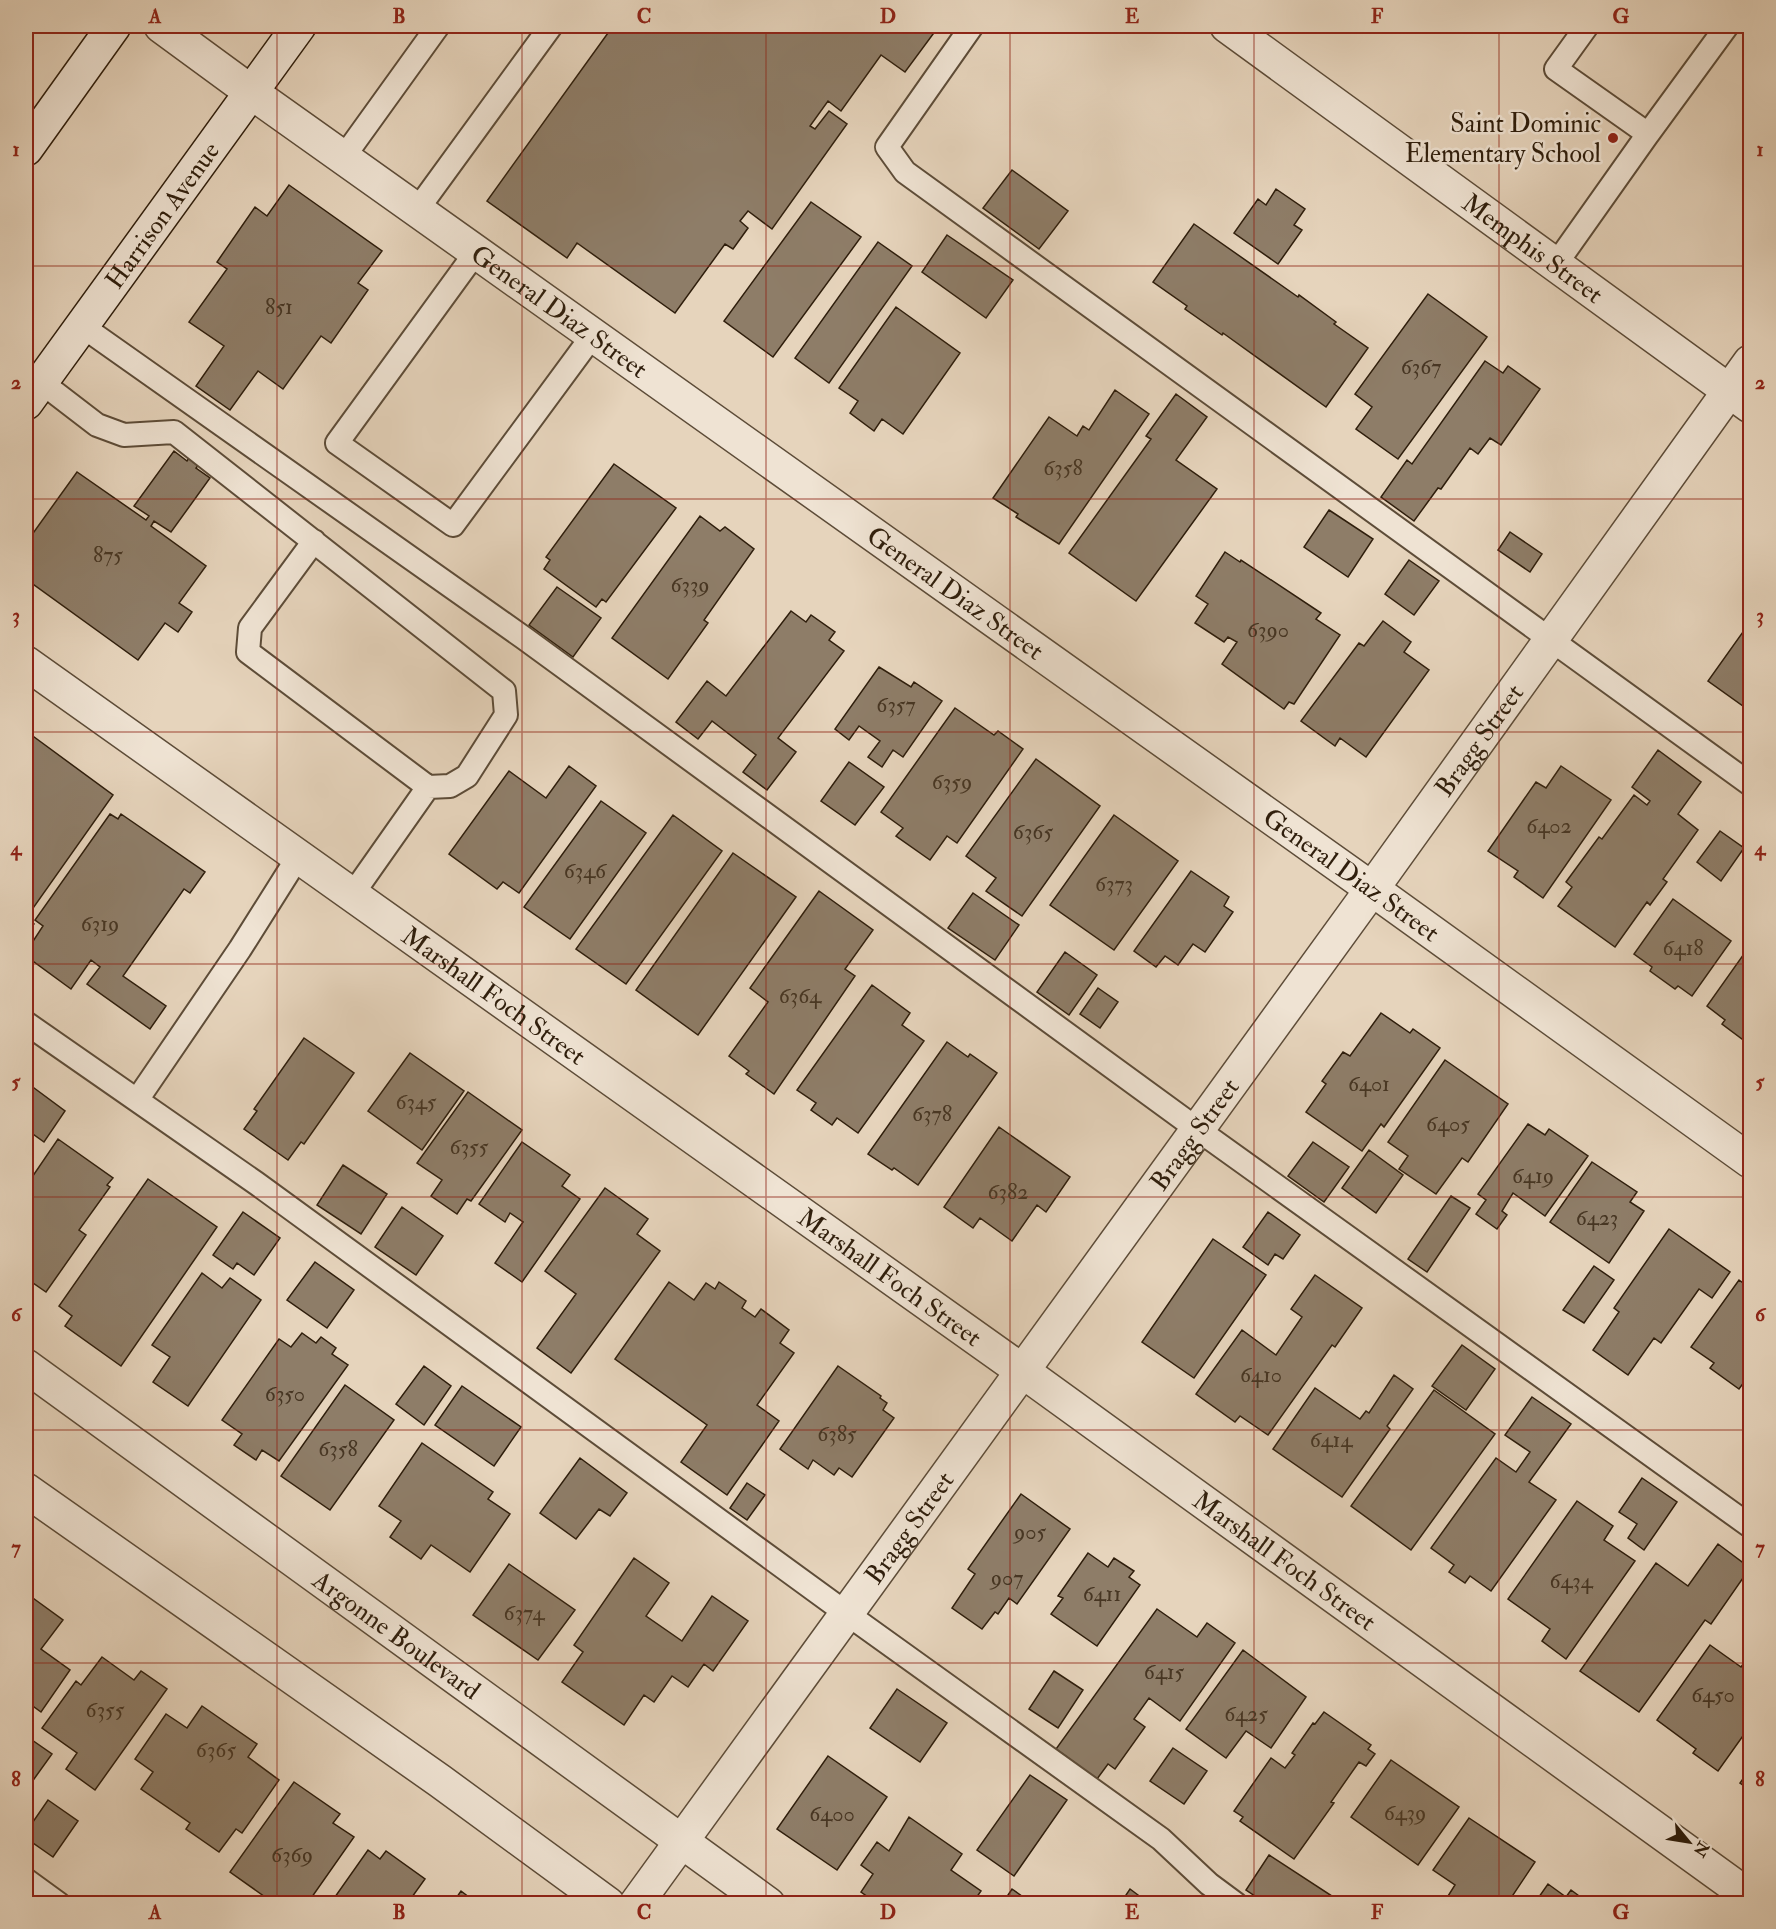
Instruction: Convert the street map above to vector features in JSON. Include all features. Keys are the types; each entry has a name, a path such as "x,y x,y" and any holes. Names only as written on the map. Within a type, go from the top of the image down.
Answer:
{"street":[{"path":"26,149 114,26"},
{"name":"General Diaz Street","path":"161,26 1750,1161"},
{"name":"Harrison Avenue","path":"33,393 299,26"},
{"name":"Memphis Street","path":"1227,26 1740,398"},
{"name":"Bragg Street","path":"636,1904 1550,640 1740,398 1750,362"},
{"name":"Marshall Foch Street","path":"26,663 1021,1370 1750,1897"},
{"name":"Argonne Boulevard","path":"26,1366 768,1904"},
{"path":"26,1491 440,1781 608,1904"}],"lane":[{"path":"343,158 438,26"},
{"path":"417,210 551,26"},
{"path":"972,26 887,147 904,172 1750,784"},
{"path":"1587,26 1556,69 1648,134"},
{"path":"1556,264 1727,26"},
{"path":"476,252 337,443 453,525 593,335"},
{"path":"82,326 533,645 1197,1129 1750,1526"},
{"path":"33,393 97,425 124,435 174,432 314,541 504,691 506,715 467,776 450,786 428,787 248,652 250,628 314,541"},
{"path":"352,895 428,787"},
{"path":"136,1100 240,949 298,857"},
{"path":"26,1023 266,1190 846,1613 1161,1839 1209,1884 1236,1904"},
{"path":"26,1880 59,1904"}],"building":[{"path":"613,26 939,26 905,72 881,55 841,111 828,101 810,126 815,129 829,111 847,124 772,229 748,211 740,221 748,228 733,249 725,244 675,313 577,243 567,258 487,201"},
{"path":"1012,170 1068,211 1039,249 983,208"},
{"path":"289,185 382,251 358,283 368,290 331,343 321,336 283,389 258,371 230,410 196,386 224,346 189,322 227,269 217,262 255,207 267,216"},
{"path":"1276,189 1305,209 1294,225 1302,230 1278,264 1234,233 1258,199 1266,205"},
{"path":"811,202 861,237 773,357 724,321"},
{"path":"1194,224 1298,297 1299,295 1368,348 1326,407 1223,333 1222,335 1185,309 1187,306 1153,282"},
{"path":"947,235 1013,280 986,318 922,272"},
{"path":"878,242 912,266 829,383 795,358"},
{"path":"1428,294 1487,337 1398,459 1356,429 1372,407 1355,394"},
{"path":"896,307 960,353 903,434 882,419 874,431 850,413 858,401 839,388"},
{"path":"1485,361 1503,373 1508,366 1540,389 1501,445 1490,438 1478,454 1470,448 1441,489 1438,488 1414,521 1381,497 1407,460 1412,464"},
{"path":"1115,390 1149,414 1059,544 1016,517 1018,514 993,498 1049,417 1077,436 1083,426 1089,430"},
{"path":"1176,394 1207,417 1176,460 1217,489 1136,601 1069,553 1151,439 1146,436"},
{"path":"174,451 187,461 191,455 201,462 196,468 210,478 171,532 154,521 151,526 206,566 179,603 192,612 178,632 165,623 138,660 26,579 26,543 77,472 146,520 149,516 134,506"},
{"path":"614,464 676,508 606,602 602,599 596,607 544,569 550,560 546,557"},
{"path":"1329,510 1373,539 1348,577 1304,547"},
{"path":"700,516 720,531 725,527 754,549 704,620 708,623 668,679 612,638"},
{"path":"1510,532 1542,554 1530,572 1498,550"},
{"path":"1225,552 1240,562 1241,560 1321,613 1316,619 1340,635 1294,704 1289,702 1284,709 1222,664 1237,642 1228,637 1224,642 1195,623 1208,604 1196,596"},
{"path":"1409,560 1439,581 1414,615 1385,594"},
{"path":"557,587 601,618 573,657 529,625"},
{"path":"791,611 806,622 811,615 835,632 829,640 844,651 778,738 796,752 767,790 743,772 756,755 712,721 698,739 676,722 707,681 726,696"},
{"path":"1383,621 1411,642 1404,652 1429,670 1366,757 1340,738 1335,746 1301,721 1359,643 1364,646"},
{"path":"1750,622 1750,711 1708,681"},
{"path":"879,667 911,687 914,682 942,701 903,757 893,750 882,767 868,757 880,741 859,726 849,740 835,729"},
{"path":"955,708 994,735 998,731 1023,749 957,843 947,836 930,860 896,836 903,828 881,812"},
{"path":"26,731 113,795 26,918"},
{"path":"1658,750 1701,782 1678,814 1698,830 1663,879 1667,882 1650,905 1647,902 1615,947 1558,906 1572,887 1566,882 1599,837 1602,839 1634,795 1647,805 1650,801 1632,787"},
{"path":"1036,759 1100,806 1022,916 986,891 996,878 966,856"},
{"path":"849,762 884,787 855,825 821,801"},
{"path":"569,766 596,786 519,893 503,882 497,889 449,854 509,771 546,798"},
{"path":"1561,766 1611,800 1543,898 1514,877 1518,871 1488,851 1536,782 1546,788"},
{"path":"601,801 646,833 570,939 524,907"},
{"path":"110,814 118,819 121,814 205,872 190,893 184,889 123,976 166,1006 150,1029 87,984 100,967 91,960 71,989 26,956 26,952 43,926 35,920"},
{"path":"673,815 722,851 626,984 576,949"},
{"path":"1114,815 1178,861 1114,950 1050,905"},
{"path":"1720,831 1744,848 1721,881 1697,862"},
{"path":"733,853 796,897 698,1035 636,990"},
{"path":"1191,871 1229,897 1224,906 1233,912 1205,952 1193,944 1178,965 1165,956 1156,967 1134,951"},
{"path":"819,891 873,930 845,969 855,976 774,1094 746,1074 749,1071 729,1056 768,1002 750,988"},
{"path":"973,893 1019,925 995,960 948,928"},
{"path":"1673,899 1731,941 1692,996 1678,986 1675,989 1650,971 1652,967 1634,954"},
{"path":"26,918 34,924 26,935"},
{"path":"1746,951 1750,954 1750,1038 1746,1042 1722,1024 1725,1020 1707,1006"},
{"path":"1065,952 1097,975 1069,1015 1037,992"},
{"path":"872,985 910,1013 902,1025 924,1041 858,1133 837,1118 832,1125 811,1110 816,1103 797,1090"},
{"path":"1098,988 1118,1002 1100,1028 1080,1014"},
{"path":"1381,1013 1410,1033 1413,1029 1440,1048 1384,1127 1381,1124 1362,1151 1306,1112 1326,1084 1322,1081 1343,1052 1350,1056"},
{"path":"304,1038 354,1073 304,1144 301,1142 288,1160 244,1129 257,1111 254,1109"},
{"path":"947,1042 968,1057 970,1054 997,1073 918,1185 894,1168 892,1170 868,1154"},
{"path":"410,1053 464,1091 422,1150 368,1111"},
{"path":"1445,1060 1508,1104 1468,1162 1462,1158 1436,1194 1399,1169 1408,1156 1388,1142"},
{"path":"26,1082 65,1111 44,1142 26,1129"},
{"path":"468,1092 522,1130 471,1201 467,1199 457,1214 431,1196 442,1180 417,1163"},
{"path":"1528,1124 1545,1135 1549,1129 1588,1156 1545,1216 1513,1193 1502,1211 1507,1215 1497,1229 1476,1214 1486,1200 1478,1194"},
{"path":"999,1127 1070,1177 1046,1212 1037,1205 1012,1241 980,1218 973,1228 944,1207"},
{"path":"58,1139 113,1178 107,1185 110,1187 79,1230 86,1235 46,1292 26,1278 26,1186"},
{"path":"522,1142 570,1175 562,1186 580,1199 522,1282 495,1263 523,1222 510,1213 505,1222 479,1204"},
{"path":"1313,1142 1349,1167 1324,1202 1288,1176"},
{"path":"1369,1150 1403,1175 1376,1213 1342,1188"},
{"path":"1592,1162 1637,1192 1630,1202 1644,1211 1609,1263 1550,1222"},
{"path":"343,1165 387,1194 361,1234 317,1205"},
{"path":"148,1179 217,1227 121,1366 65,1326 72,1316 59,1306"},
{"path":"605,1188 648,1219 637,1234 660,1251 571,1373 537,1348 576,1294 545,1271"},
{"path":"1451,1196 1470,1208 1427,1272 1408,1259"},
{"path":"402,1207 443,1236 416,1275 375,1247"},
{"path":"243,1212 280,1238 254,1275 237,1263 233,1269 213,1255"},
{"path":"1268,1212 1300,1235 1283,1259 1275,1254 1268,1265 1243,1247"},
{"path":"1669,1229 1730,1272 1712,1298 1699,1289 1661,1343 1654,1338 1628,1375 1593,1350 1619,1312 1614,1308"},
{"path":"1213,1239 1266,1275 1194,1378 1142,1342"},
{"path":"315,1262 354,1290 327,1328 287,1300"},
{"path":"1594,1266 1614,1280 1584,1323 1563,1310"},
{"path":"202,1273 222,1288 230,1278 261,1300 188,1406 153,1382 170,1357 152,1345"},
{"path":"1315,1275 1362,1308 1335,1347 1332,1345 1268,1435 1240,1416 1235,1422 1196,1394 1242,1330 1276,1355 1302,1317 1291,1309"},
{"path":"1739,1280 1750,1288 1750,1374 1739,1389 1710,1368 1714,1363 1691,1347"},
{"path":"669,1282 694,1300 706,1283 715,1289 719,1282 746,1301 742,1308 755,1317 761,1309 789,1330 780,1343 794,1353 757,1405 779,1421 727,1495 681,1462 707,1425 615,1359"},
{"path":"302,1333 316,1343 321,1337 336,1348 332,1354 348,1365 279,1461 262,1450 256,1460 234,1445 242,1434 222,1420 279,1339 291,1347"},
{"path":"1462,1345 1495,1369 1466,1410 1432,1386"},
{"path":"424,1366 451,1386 424,1425 396,1404"},
{"path":"838,1366 881,1396 880,1398 887,1403 883,1410 894,1418 852,1477 839,1468 834,1475 813,1460 808,1469 780,1449"},
{"path":"1394,1375 1413,1389 1387,1426 1390,1429 1342,1497 1273,1449 1315,1388 1360,1419 1366,1411 1369,1413"},
{"path":"345,1385 394,1420 330,1510 281,1476"},
{"path":"462,1386 521,1427 494,1466 435,1425"},
{"path":"1434,1390 1495,1434 1411,1550 1351,1506"},
{"path":"1532,1397 1571,1424 1529,1482 1556,1500 1491,1591 1470,1576 1465,1583 1449,1572 1454,1565 1431,1548 1496,1458 1516,1472 1530,1452 1505,1435"},
{"path":"422,1443 493,1492 488,1499 510,1514 470,1572 431,1545 421,1559 390,1537 401,1521 379,1506"},
{"path":"580,1458 627,1493 610,1516 599,1509 576,1539 540,1513"},
{"path":"1642,1478 1677,1502 1644,1550 1628,1538 1637,1524 1619,1512"},
{"path":"747,1483 765,1495 747,1520 730,1508"},
{"path":"1021,1494 1070,1529 1017,1604 1009,1598 998,1614 995,1612 982,1629 952,1608 975,1574 968,1569"},
{"path":"1750,1496 1750,1518 1740,1511"},
{"path":"1577,1501 1613,1526 1604,1540 1635,1561 1566,1659 1542,1641 1550,1629 1508,1599"},
{"path":"1718,1544 1750,1568 1711,1624 1705,1620 1639,1712 1580,1671 1656,1563 1688,1586"},
{"path":"1088,1553 1108,1567 1114,1558 1134,1571 1129,1577 1140,1585 1097,1646 1051,1614 1063,1598 1058,1596"},
{"path":"634,1558 669,1583 646,1616 682,1641 712,1596 748,1621 713,1671 704,1664 688,1687 672,1676 654,1702 644,1695 624,1725 562,1682 583,1652 574,1645"},
{"path":"509,1564 575,1610 538,1660 473,1615"},
{"path":"26,1593 63,1620 41,1649 70,1670 41,1712 26,1701"},
{"path":"1157,1609 1197,1637 1207,1623 1235,1643 1180,1721 1149,1698 1134,1719 1145,1727 1115,1769 1108,1764 1097,1779 1056,1749"},
{"path":"1710,1645 1741,1667 1750,1655 1750,1726 1718,1771 1693,1753 1696,1749 1657,1720"},
{"path":"1243,1650 1306,1697 1271,1748 1246,1731 1226,1758 1186,1729"},
{"path":"102,1657 134,1680 141,1671 167,1689 95,1790 66,1769 77,1753 42,1728 76,1681 81,1685"},
{"path":"1054,1671 1083,1690 1058,1728 1029,1709"},
{"path":"897,1689 947,1723 920,1762 870,1728"},
{"path":"202,1706 257,1744 248,1757 279,1780 242,1833 236,1829 219,1852 186,1829 190,1823 141,1789 153,1772 135,1759 166,1714 187,1728"},
{"path":"1324,1712 1371,1745 1368,1749 1375,1754 1366,1766 1359,1762 1331,1802 1334,1803 1294,1859 1240,1821 1243,1817 1234,1811 1271,1758 1285,1768 1295,1755 1292,1753 1313,1723 1315,1724"},
{"path":"32,1740 52,1754 29,1786 26,1783 26,1750"},
{"path":"1173,1748 1207,1771 1184,1804 1150,1781"},
{"path":"828,1756 887,1797 837,1870 777,1829"},
{"path":"1391,1760 1459,1807 1418,1865 1351,1817"},
{"path":"1750,1769 1750,1790 1740,1783"},
{"path":"1030,1775 1067,1800 1014,1876 977,1850"},
{"path":"294,1782 340,1814 333,1823 354,1837 307,1904 275,1904 230,1872"},
{"path":"48,1800 78,1821 53,1857 26,1838 26,1832"},
{"path":"909,1817 962,1854 951,1870 981,1891 972,1904 878,1904 861,1892 873,1874 861,1865 877,1842 889,1851"},
{"path":"1469,1818 1535,1862 1507,1904 1443,1904 1455,1885 1433,1870"},
{"path":"368,1850 380,1859 386,1851 425,1879 407,1904 330,1904"},
{"path":"1269,1855 1335,1898 1331,1904 1267,1904 1246,1890"},
{"path":"1548,1884 1566,1897 1571,1890 1590,1904 1534,1904"},
{"path":"1012,1889 1033,1904 1002,1904"},
{"path":"1130,1889 1150,1904 1120,1904"},
{"path":"461,1891 478,1904 452,1904"}],"place":[{"name":"Saint Dominic Elementary School","path":"1613,138"}]}
